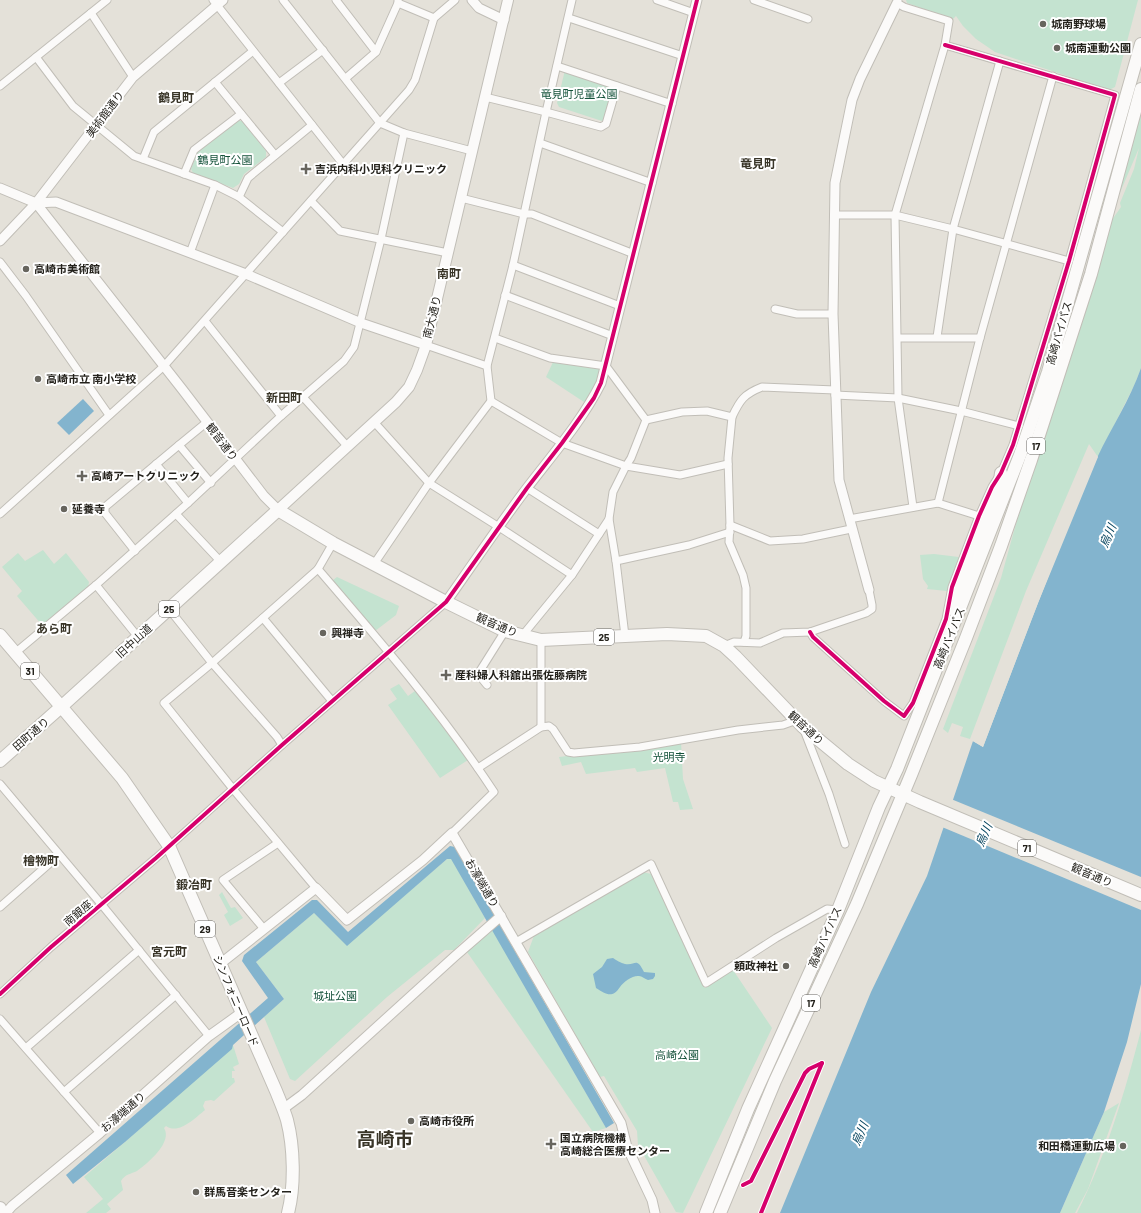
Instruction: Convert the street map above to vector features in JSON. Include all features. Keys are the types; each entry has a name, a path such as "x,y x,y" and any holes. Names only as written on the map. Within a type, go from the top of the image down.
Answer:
{"main road":[{"name":"南大通り","path":"278,510 348,448 396,402 409,387 417,370 426,345 508,0"},
{"name":"高崎バイパス","path":"706,1213 748,1109 838,910 879,807 897,769 1020,456 1048,372 1141,44"},
{"name":"高崎バイパス","path":"720,1213 775,1082 908,797 1031,460 1091,274 1141,88"},
{"path":"952,631 958,591 989,511 1000,488 1001,473"},
{"name":"観音通り","path":"278,510 374,564 505,631 541,640 667,634 706,636 724,646 736,657 800,723 848,764 874,781 908,797 1141,896"},
{"name":"旧中山道","path":"61,707 278,510"},
{"name":"シンフォニーロード","path":"0,635 122,778 169,846 287,1120 292,1161 292,1183 288,1213"},
{"name":"田町通り","path":"0,761 61,707"},
{"name":"17","path":"698,1213 748,1109"},
{"path":"0,1208 2,1213"}],"street":[{"path":"0,86 107,0"},
{"path":"283,0 380,123 404,133 472,151"},
{"path":"336,0 376,52"},
{"path":"0,514 164,366 311,201 409,90 415,80 434,18 455,0"},
{"path":"472,0 479,8 504,20"},
{"path":"374,564 429,484 491,401 487,366 513,265 572,0"},
{"path":"657,0 694,13"},
{"path":"446,602 527,488 562,443 594,398 601,383 697,0"},
{"path":"754,0 808,19"},
{"path":"346,78 376,52 398,1 434,18"},
{"path":"724,646 734,642 760,643 784,633 810,632 869,612 872,609 869,590 851,529 839,480 833,314 835,183 852,100 898,1 904,7 949,21 944,44 895,215 898,398 913,507"},
{"path":"218,2 253,51 343,164"},
{"name":"美術館通り","path":"0,241 36,203 133,77 218,2"},
{"path":"91,13 133,77"},
{"path":"569,18 683,56"},
{"path":"810,632 813,637 884,701 904,716 913,703 946,619 952,587 979,516 992,487 1001,473 1013,445 1069,261 1115,94 944,44"},
{"path":"279,83 323,50"},
{"path":"143,159 154,132 253,51"},
{"path":"36,57 73,106 134,156 215,185 239,197 283,232"},
{"path":"937,337 953,229 1000,61"},
{"path":"557,66 672,104"},
{"path":"938,503 980,338 1053,76"},
{"path":"215,82 275,155"},
{"path":"485,97 546,112 601,128 606,124 618,86"},
{"path":"184,174 194,150 241,114"},
{"path":"239,197 248,178 312,125"},
{"path":"15,653 96,585 212,483 281,416 344,361 354,347 361,323 404,133"},
{"path":"540,143 652,183"},
{"path":"190,253 215,185"},
{"name":"観音通り","path":"0,188 36,203 264,496 278,510"},
{"path":"461,198 524,214 532,214 634,254"},
{"path":"311,201 340,231 448,253"},
{"path":"36,203 54,202 246,274 361,323 487,366"},
{"path":"834,215 895,215 953,229 1069,261"},
{"path":"0,262 109,416"},
{"path":"513,265 620,306"},
{"path":"505,295 614,336"},
{"path":"775,309 797,314 833,314"},
{"path":"204,321 281,416"},
{"path":"495,338 550,358 606,366 646,420"},
{"path":"898,338 980,338"},
{"path":"744,642 746,636 746,588 743,574 729,542 728,464 732,417 738,404 744,396 751,391 762,387 898,398 961,411 1019,426"},
{"path":"303,397 348,448"},
{"path":"491,401 562,443 626,466 680,475 728,464"},
{"path":"646,420 682,412 706,411 732,417"},
{"path":"625,636 616,561 609,519 613,492 631,458 646,420"},
{"path":"135,551 105,513 105,507 207,422"},
{"path":"375,423 429,484 499,527 572,576"},
{"path":"179,445 212,483"},
{"path":"156,464 188,504"},
{"path":"527,488 599,534"},
{"path":"849,519 938,503 979,516"},
{"path":"176,514 221,562"},
{"path":"522,636 572,576 609,519"},
{"path":"616,561 689,545 730,528 770,541 803,539 851,529"},
{"path":"318,569 389,651 478,768 494,792 423,860 347,920 316,888 278,843 164,703 212,663 318,569 333,542"},
{"path":"96,585 138,637"},
{"name":"南銀座","path":"0,994 446,602"},
{"path":"169,608 212,663 277,737 282,745"},
{"path":"263,618 332,701"},
{"path":"487,685 478,674 505,631"},
{"path":"541,640 541,727"},
{"path":"478,768 541,727 549,726 553,729 568,752 574,753 640,747 738,730 800,723 829,794 845,844"},
{"path":"0,784 102,904 209,1036"},
{"name":"お濠端通り","path":"452,833 500,918 516,942 621,1123 627,1148 652,1200"},
{"path":"264,930 223,880 278,843"},
{"path":"0,907 59,855"},
{"path":"516,942 651,864 706,983 776,938 827,909 838,910"},
{"path":"220,964 316,888"},
{"path":"283,1109 302,1095 500,918"},
{"path":"26,1048 139,950"},
{"path":"64,1092 176,995"},
{"name":"お濠端通り","path":"6,1213 12,1206 100,1133 209,1036 241,1013"},
{"path":"0,1019 100,1133"},
{"path":"652,1200 655,1213"},
{"path":"652,1200 661,1213"}],"green space":[{"name":"城南運動公園","path":"906,0 1138,0 1115,87 1109,90 995,52 976,39 963,26 956,16 953,19 907,3"},
{"name":"竜見町児童公園","path":"565,70 614,87 606,118 602,121 559,107 557,103"},
{"path":"1141,112 1141,368 1135,384 1098,457 1089,444 1026,591 970,739 960,736 963,727 952,723 948,733 943,729 1001,578 1017,520 1109,224 1121,207 1120,203 1134,169 1139,148 1119,195"},
{"name":"鶴見町公園","path":"237,121 242,121 266,151 266,157 244,174 239,184 233,188 193,173 191,169 198,151"},
{"path":"554,360 600,367 595,386 584,402 546,377"},
{"path":"43,550 54,564 66,553 89,582 88,588 42,625 17,596 22,591 2,567 18,553 25,561"},
{"path":"934,554 959,557 947,591 927,589 928,586 923,579 920,555"},
{"path":"337,577 399,606 396,615 375,631 332,581"},
{"path":"399,684 408,696 415,691 468,760 440,778 388,705 397,699 390,689"},
{"name":"光明寺","path":"681,742 683,779 693,809 680,810 678,802 673,802 665,768 637,772 635,768 586,774 581,762 562,766 559,757"},
{"name":"城址公園","path":"451,858 485,918 454,950 445,950 387,997 295,1081 290,1079 264,1017 284,999 256,962 314,913 347,945 447,859"},
{"name":"高崎公園","path":"643,872 651,874 705,988 733,970 772,1028 683,1213 676,1212 638,1145 637,1131 604,1076 600,1077 528,952 535,933"},
{"path":"222,892 231,908 235,907 243,918 230,926 224,915 228,912 219,895"},
{"path":"492,929 606,1128 593,1132 467,952"},
{"name":"和田橋運動広場","path":"1141,1030 1141,1213 1077,1213 1106,1146"},
{"path":"233,1045 239,1064 233,1067 235,1071 232,1071 232,1078 234,1078 235,1082 214,1101 205,1101 203,1106 205,1110 192,1121 181,1127 171,1128 166,1126 164,1128 166,1134 162,1146 153,1158 137,1171 126,1176 121,1181 123,1190 107,1204 111,1209 106,1213 86,1213 103,1199 84,1177"},
{"path":"1119,1103 1088,1189 1075,1213 1060,1213 1104,1112"}],"water":[{"name":"烏川","path":"1141,368 1141,984 1127,1042 1104,1112 1060,1213 780,1213 871,992 927,876 973,741 983,747 1038,602 1097,458 1137,380"},
{"path":"83,399 94,411 69,435 57,423"},
{"path":"450,846 455,847 614,1123 606,1128 451,859 447,859 347,946 314,913 256,962 284,999 233,1045 232,1049 125,1142 73,1184 66,1175 268,998 242,961 244,955 312,900 317,900 348,932"},
{"path":"613,958 625,964 637,963 644,972 655,973 655,976 653,979 648,980 640,976 628,979 614,993 606,993 596,988 593,974 602,967 607,959"}],"pier":[{"path":"1097,455 1098,457 1038,603 983,747 971,740 974,739 982,744 1036,603"},
{"path":"951,799 1141,877 1141,910 942,827"}],"cycle path":[{"path":"0,994 51,947 156,858 282,745 446,602 527,488 562,443 594,398 601,383 697,0"},
{"path":"810,632 813,637 884,701 904,716 913,703 946,619 952,587 979,516 992,487 1001,473 1013,445 1069,261 1115,95 945,45"},
{"path":"743,1185 751,1181 805,1073 809,1069 822,1063"},
{"path":"761,1213 822,1063"}],"place":[{"name":"城南野球場","path":"1043,24"},
{"name":"城南運動公園","path":"1057,48"},
{"name":"吉浜内科小児科クリニック","path":"306,169"},
{"name":"高崎市美術館","path":"26,269"},
{"name":"高崎市立 南小学校","path":"38,379"},
{"name":"高崎アートクリニック","path":"82,476"},
{"name":"延養寺","path":"64,509"},
{"name":"興禅寺","path":"323,633"},
{"name":"産科婦人科舘出張佐藤病院","path":"446,675"},
{"name":"頼政神社","path":"786,966"},
{"name":"高崎市役所","path":"411,1121"},
{"name":"国立病院機構 高崎総合医療センター","path":"551,1144"},
{"name":"和田橋運動広場","path":"1123,1146"},
{"name":"群馬音楽センター","path":"196,1192"}],"district":[{"name":"鶴見町","path":"176,98"},
{"name":"竜見町","path":"758,164"},
{"name":"南町","path":"449,274"},
{"name":"新田町","path":"284,398"},
{"name":"あら町","path":"54,629"},
{"name":"檜物町","path":"41,861"},
{"name":"鍛冶町","path":"194,885"},
{"name":"宮元町","path":"169,952"},
{"name":"高崎市","path":"385,1139"}]}
